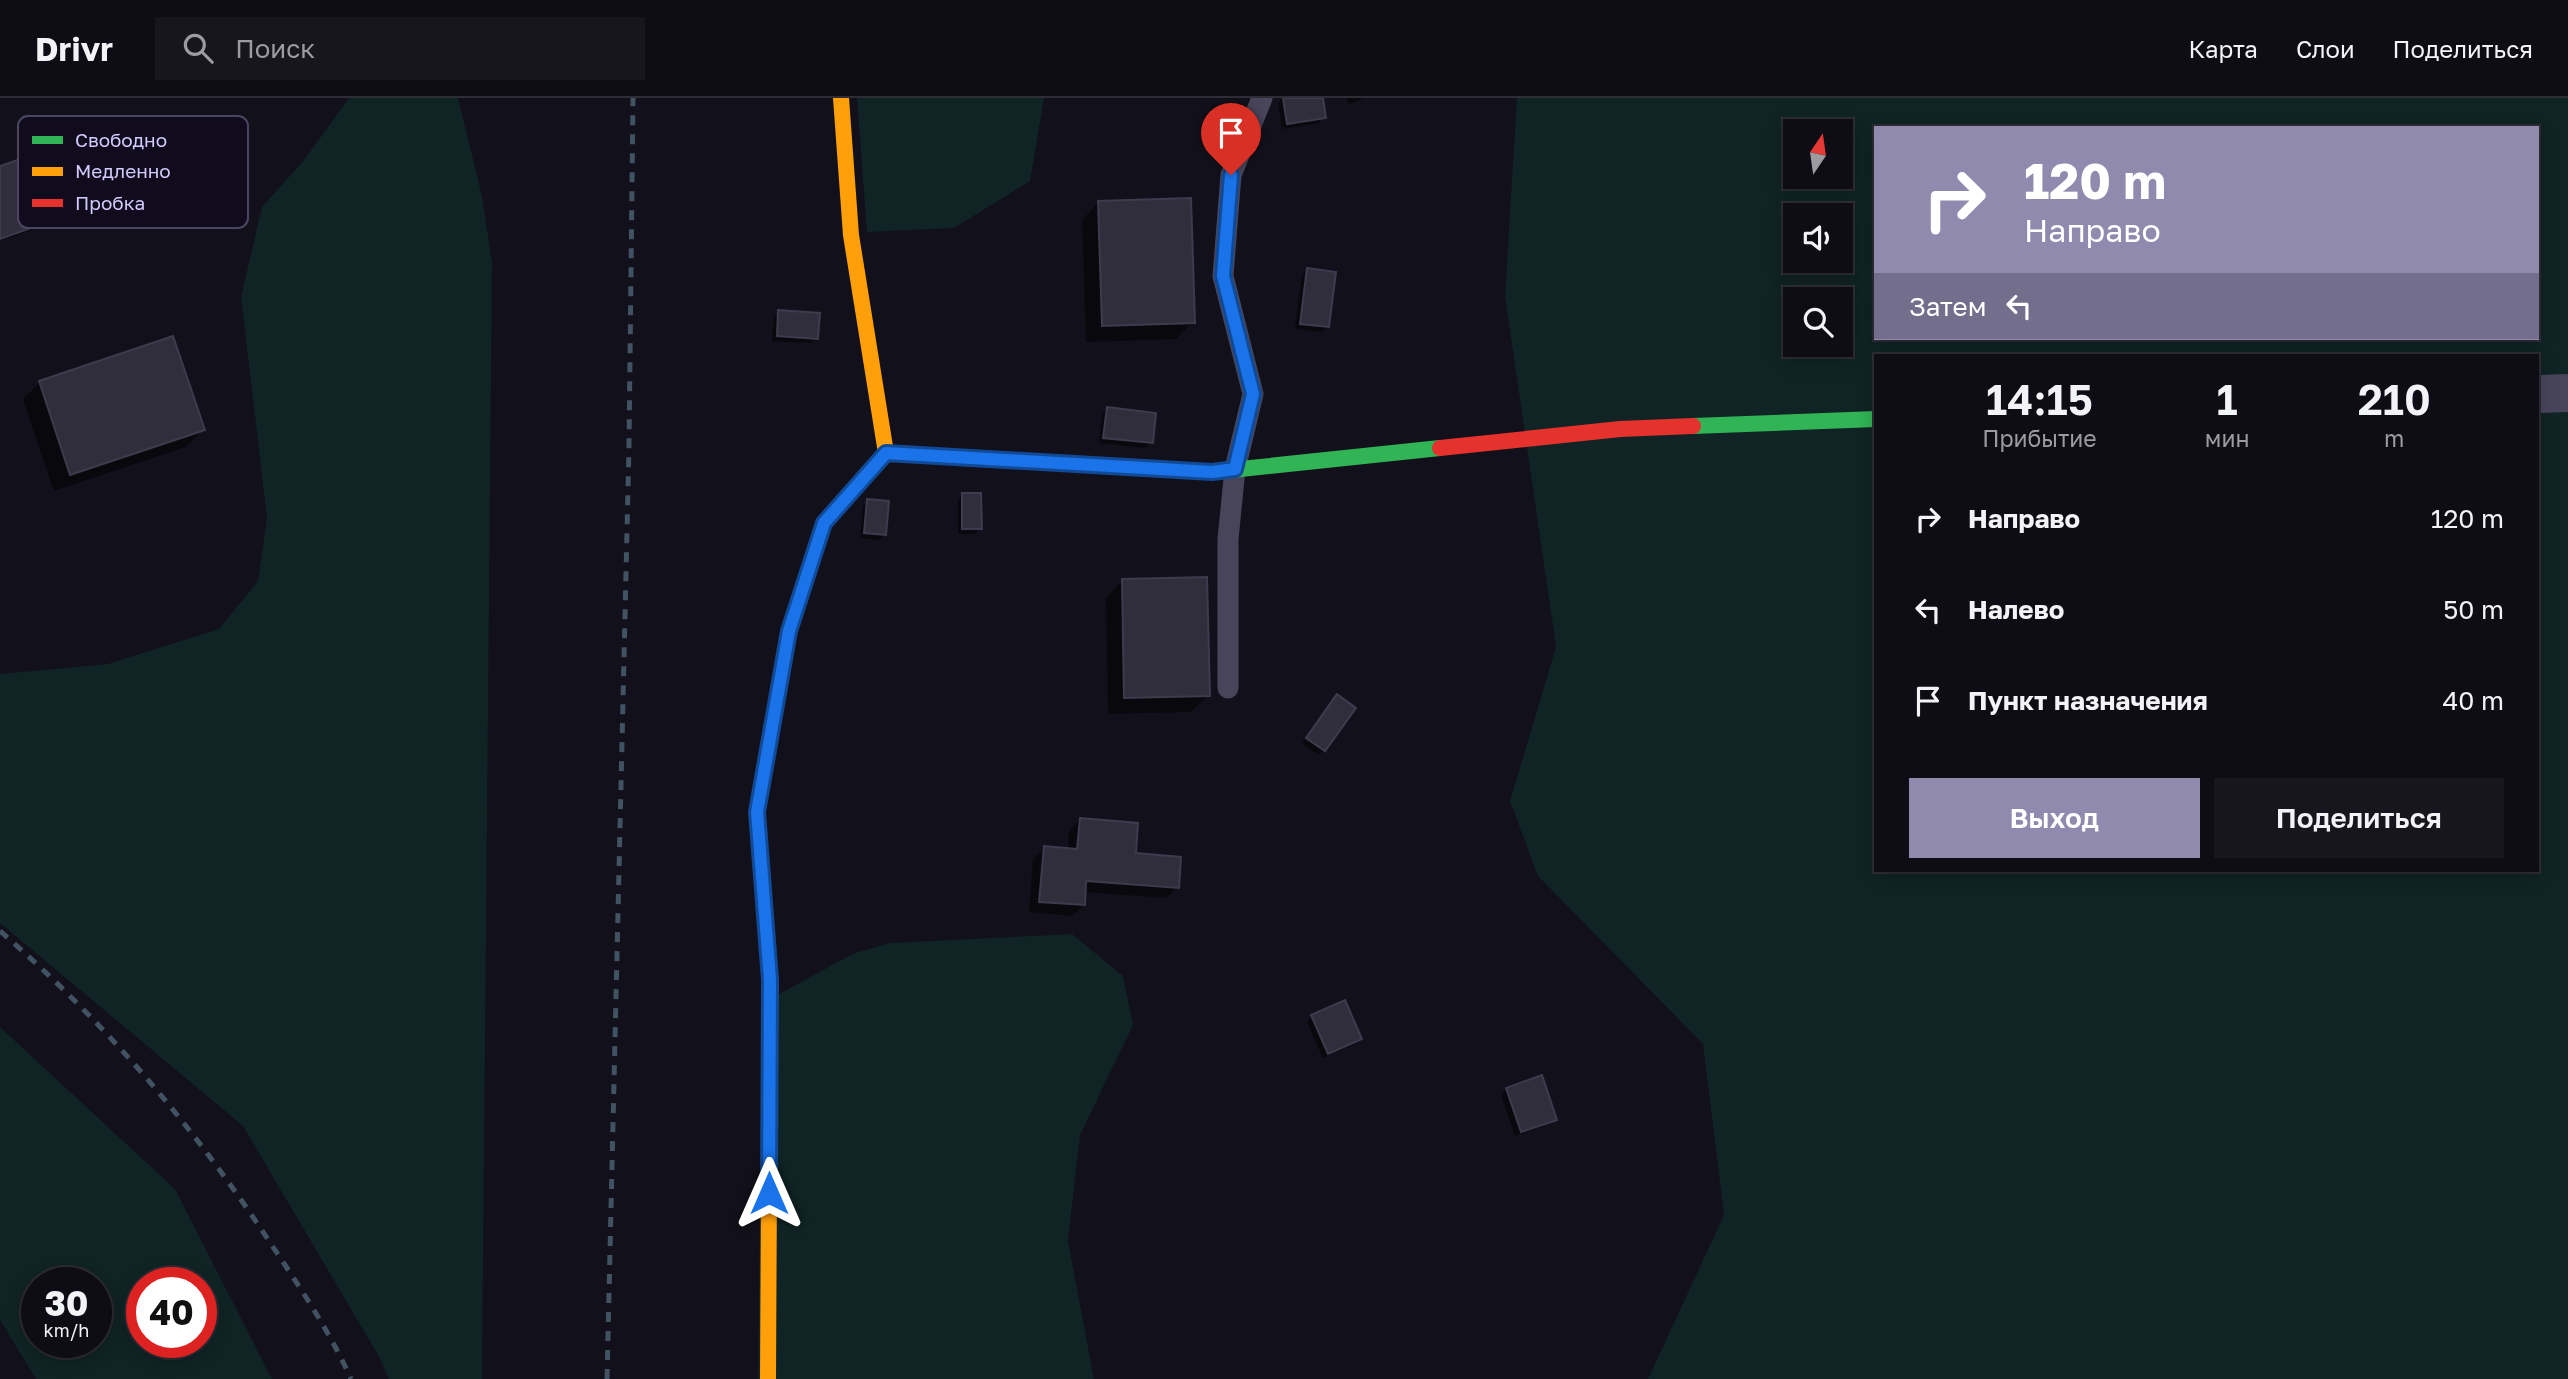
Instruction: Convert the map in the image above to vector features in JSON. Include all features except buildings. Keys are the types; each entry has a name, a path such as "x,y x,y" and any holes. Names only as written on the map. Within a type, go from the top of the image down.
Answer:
{"street":[{"path":"841,98 851,235 886,453"},
{"path":"2539,394 2568,393"},
{"path":"886,453 1212,472 1620,429 1874,419"},
{"path":"768,1379 770,980 757,812 789,631 824,523 886,453"}],"lane":[{"path":"1228,688 1228,539 1235,469 1253,394 1223,276 1231,175 1262,98"}],"green space":[{"path":"349,98 458,98 482,196 492,263 482,1379 389,1379 378,1355 243,1126 0,923 0,674 108,664 219,629 258,581 267,518 241,297 262,207 304,160"},
{"path":"857,98 1044,98 1030,181 954,228 867,232"},
{"path":"1517,98 2568,98 2568,1379 1648,1379 1724,1215 1703,1044 1538,876 1510,801 1556,647 1505,296"},
{"path":"1072,934 1123,976 1133,1025 1080,1135 1068,1241 1094,1379 758,1379 763,1003 852,954 890,943"},
{"path":"0,1027 175,1189 215,1267 126,1267 126,1358 217,1358 217,1271 272,1379 36,1379 23,1358 112,1358 112,1267 21,1267 21,1354 0,1320"}],"railway":[{"path":"607,1379 629,446 633,98"},
{"path":"0,931 77,1003 181,1120 243,1203 294,1279 351,1379"}],"traffic: fast":[{"path":"1693,426 1874,419"},
{"path":"1123,467 1212,472 1440,448"}],"traffic: slow":[{"path":"841,98 851,235 886,453 1123,467"},
{"path":"763,891 770,980 768,1379"}],"traffic: jam":[{"path":"1440,448 1620,429 1693,426"},
{"path":"763,891 757,812 789,631 824,523 886,453"}],"route":[{"path":"769,1193 770,980 757,812 789,631 824,523 886,453 1212,472 1235,469 1253,394 1223,276 1231,175"}]}
